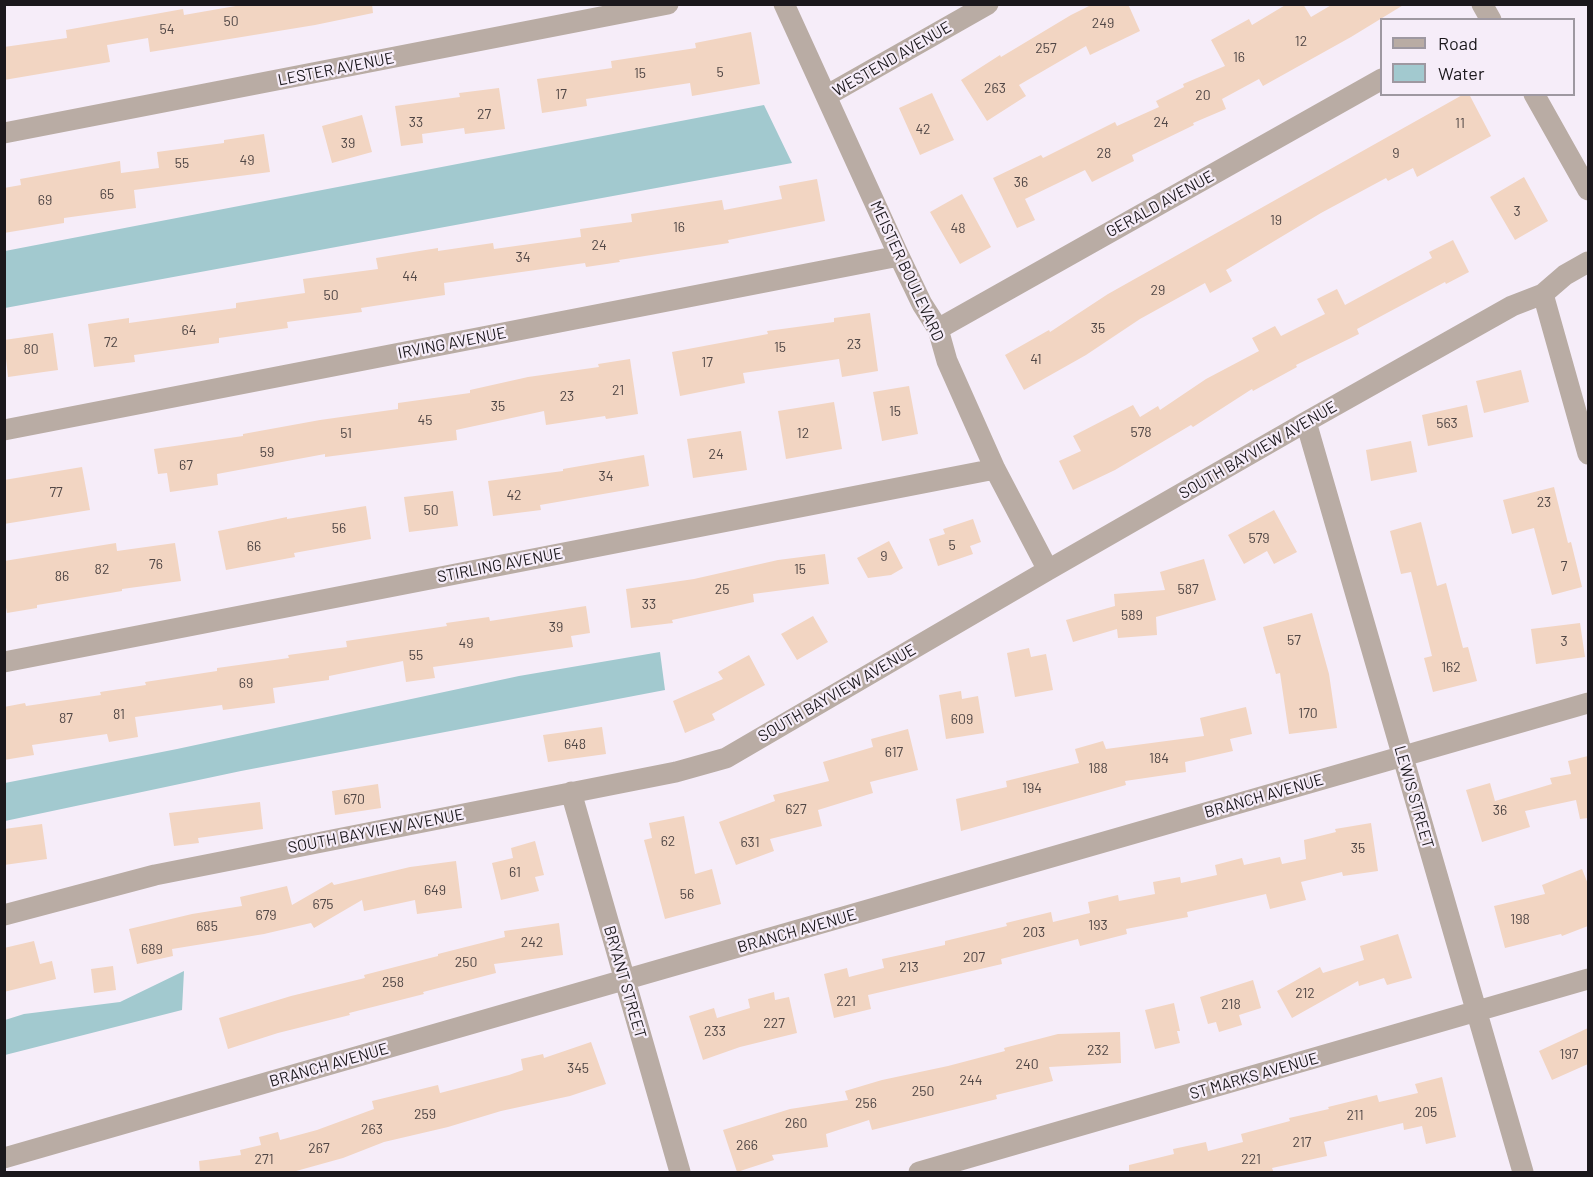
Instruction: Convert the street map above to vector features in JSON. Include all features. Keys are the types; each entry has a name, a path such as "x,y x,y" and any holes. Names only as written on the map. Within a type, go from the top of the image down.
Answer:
{"street":[{"name":"LESTER AVENUE","path":"4,133 668,4"},
{"name":"MEISTER BOULEVARD","path":"784,4 899,256 922,304 938,329 947,362 994,468 1048,570"},
{"name":"WESTEND AVENUE","path":"826,96 988,4"},
{"name":"GERALD AVENUE","path":"938,329 1380,80"},
{"path":"1535,96 1588,190"},
{"name":"IRVING AVENUE","path":"4,430 899,256"},
{"name":"SOUTH BAYVIEW AVENUE","path":"4,915 156,874 676,772 726,758 1306,422 1512,306 1543,294 1565,275 1588,262"},
{"path":"1543,294 1588,454"},
{"name":"LEWIS STREET","path":"1306,422 1523,1173"},
{"name":"STIRLING AVENUE","path":"4,662 994,468"},
{"name":"BRANCH AVENUE","path":"4,1158 1588,703"},
{"name":"BRYANT STREET","path":"571,792 680,1173"},
{"name":"ST MARKS AVENUE","path":"919,1173 1588,979"}],"water":[{"path":"764,105 792,163 5,308 5,251"},
{"path":"660,652 665,690 241,771 5,821 5,783 519,676"},
{"path":"184,971 182,1010 5,1055 5,1020 24,1014 120,1002"}],"building":[{"path":"247,4 372,4 373,13 315,25 150,52 148,38 107,45 110,62 4,80 4,47 67,38 66,30 183,9 184,15"},
{"path":"1093,4 1128,4 1140,31 1090,55 1086,46 1019,85 1026,96 987,121 961,80 1000,55 1001,57"},
{"path":"1287,4 1303,4 1311,17 1333,4 1405,4 1263,86 1259,79 1222,99 1226,109 1193,123 1194,125 1132,155 1134,161 1092,182 1085,170 1025,199 1035,220 1017,228 993,178 1041,155 1043,158 1115,122 1117,126 1159,107 1156,101 1184,87 1183,84 1225,66 1211,40 1249,19 1252,25"},
{"path":"751,32 760,84 692,96 690,83 586,99 587,106 542,113 537,79 612,68 611,61 696,48 695,43"},
{"path":"499,88 505,129 465,134 464,128 422,134 423,143 401,146 395,106 460,97 459,93"},
{"path":"932,93 954,140 920,155 899,108"},
{"path":"1460,96 1470,96 1491,136 1417,177 1413,168 1388,181 1386,178 1321,213 1226,270 1232,281 1210,293 1205,283 1140,319 1086,355 1024,390 1005,355 1049,330 1050,332 1108,294"},
{"path":"362,115 372,152 332,163 322,126"},
{"path":"264,134 270,172 134,190 136,208 64,218 64,223 4,233 4,188 21,185 20,179 120,161 121,173 159,168 157,152 224,143 224,140"},
{"path":"1524,177 1548,221 1515,240 1490,197"},
{"path":"817,179 825,221 728,240 729,243 619,260 620,262 586,267 585,263 444,283 445,295 361,308 362,312 287,322 288,328 219,338 219,343 134,355 135,362 94,367 88,324 129,318 129,323 236,308 236,303 305,293 303,279 378,269 376,258 438,248 438,251 493,243 494,249 581,237 580,229 632,222 631,214 722,200 724,210 782,199 779,186"},
{"path":"962,194 991,247 960,264 930,212"},
{"path":"1453,240 1469,272 1446,284 1445,282 1357,329 1359,334 1296,365 1297,367 1253,391 1252,389 1193,427 1191,425 1115,470 1073,490 1059,461 1081,451 1073,436 1133,405 1140,417 1158,406 1160,410 1206,379 1259,351 1252,338 1275,326 1281,336 1325,314 1317,299 1337,289 1345,305 1432,258 1429,252"},
{"path":"870,313 878,371 842,377 839,359 743,373 745,383 680,396 672,352 768,334 767,331 834,322 834,318"},
{"path":"53,333 58,370 8,377 4,340"},
{"path":"630,359 638,414 606,419 605,416 546,425 544,411 456,430 457,440 325,457 325,454 217,474 218,485 170,492 167,473 158,474 154,449 398,409 398,403 470,393 470,390 528,377 599,367 598,364"},
{"path":"1521,370 1529,402 1484,413 1476,381"},
{"path":"909,386 918,434 882,441 873,392"},
{"path":"834,402 842,449 786,459 778,411"},
{"path":"1467,405 1473,437 1428,446 1422,415"},
{"path":"741,431 747,470 693,478 687,439"},
{"path":"1411,441 1417,472 1371,481 1366,450"},
{"path":"644,455 649,486 540,505 541,510 493,516 488,481 563,471 563,469"},
{"path":"82,467 90,510 4,524 4,480"},
{"path":"1554,487 1582,587 1552,595 1534,528 1512,534 1503,500"},
{"path":"453,491 458,526 409,532 404,497"},
{"path":"366,506 371,539 294,553 295,557 226,570 218,531 287,517 287,519"},
{"path":"1274,510 1297,552 1274,564 1267,551 1244,564 1228,535"},
{"path":"973,519 981,542 970,546 973,554 938,566 929,539 945,534 943,529"},
{"path":"1421,522 1437,586 1446,583 1463,648 1468,647 1477,681 1433,692 1424,658 1432,656 1411,572 1401,574 1390,531"},
{"path":"889,541 903,568 891,575 868,578 857,558"},
{"path":"116,543 117,551 175,543 181,581 122,589 122,591 37,605 37,608 7,613 4,597 4,561"},
{"path":"825,554 829,584 753,594 754,602 672,620 673,623 631,628 626,589 694,579 778,560"},
{"path":"1204,559 1216,600 1156,617 1157,635 1118,638 1117,629 1073,642 1066,620 1115,606 1114,594 1165,590 1160,572"},
{"path":"586,606 590,633 571,636 573,647 433,667 435,678 406,682 403,661 329,676 329,680 273,688 275,703 223,710 222,705 135,717 138,737 109,742 107,734 32,745 34,755 4,760 4,707 101,695 100,692 146,685 145,682 217,671 217,668 289,658 288,655 347,647 346,641 447,626 446,623 489,617 490,621"},
{"path":"1312,613 1329,674 1337,728 1289,734 1280,673 1276,674 1263,627"},
{"path":"813,616 828,642 797,660 781,634"},
{"path":"1580,623 1585,657 1536,664 1531,629"},
{"path":"1029,648 1031,657 1046,654 1053,690 1015,697 1007,653"},
{"path":"749,655 765,685 712,714 715,720 685,733 673,701 723,679 718,672"},
{"path":"961,691 962,699 978,696 984,733 946,739 939,695"},
{"path":"1246,707 1252,734 1230,739 1233,751 1185,762 1186,772 1125,781 1126,785 961,831 956,799 1007,787 1006,781 1079,763 1075,749 1103,741 1106,749 1204,736 1200,718"},
{"path":"602,727 606,754 548,762 543,735"},
{"path":"908,729 918,770 870,782 873,793 818,810 822,826 770,839 774,851 736,865 719,822 775,801 773,795 829,781 823,762 873,747 871,739"},
{"path":"1588,756 1588,818 1580,819 1576,800 1525,811 1530,827 1482,842 1466,790 1490,783 1495,801 1552,784 1550,778 1571,774 1568,761"},
{"path":"378,784 381,808 335,815 332,791"},
{"path":"260,802 263,829 198,838 199,843 174,846 169,813"},
{"path":"684,816 695,874 712,869 721,904 665,919 644,840 652,838 649,823"},
{"path":"1371,823 1378,871 1343,876 1342,872 1301,882 1306,900 1270,909 1266,894 1187,912 1188,917 1126,929 1127,934 1080,946 1078,939 1001,959 1002,964 868,995 871,1009 834,1018 824,974 847,968 849,977 884,968 882,959 945,945 945,941 1007,926 1006,923 1051,912 1053,922 1090,913 1088,902 1118,895 1119,901 1155,894 1153,882 1180,877 1181,883 1217,875 1215,865 1242,858 1244,865 1280,857 1282,864 1306,859 1304,840 1336,832 1335,829"},
{"path":"42,824 47,859 4,865 4,829"},
{"path":"535,841 544,875 535,877 539,891 501,900 492,863 513,858 511,848"},
{"path":"456,861 462,908 417,914 415,900 364,911 362,900 314,928 311,923 264,934 172,949 173,956 137,964 129,929 192,914 242,906 240,897 287,886 292,905 332,882 334,885 410,867"},
{"path":"1582,869 1588,884 1588,926 1562,936 1561,934 1505,948 1494,906 1545,894 1542,885"},
{"path":"559,923 563,955 494,964 496,973 228,1049 219,1018 291,996 365,978 364,975 438,956 438,954 505,937 504,931"},
{"path":"1398,934 1412,978 1387,985 1384,978 1359,986 1358,981 1292,1018 1277,991 1320,967 1323,973 1364,960 1360,946"},
{"path":"34,941 40,964 52,961 56,979 4,992 4,948"},
{"path":"113,966 116,990 94,993 91,969"},
{"path":"1253,980 1261,1008 1239,1015 1242,1025 1219,1032 1216,1022 1208,1024 1200,997"},
{"path":"774,992 775,1000 789,997 797,1033 740,1047 703,1060 689,1016 714,1008 717,1018 750,1008 748,999"},
{"path":"1174,1003 1180,1043 1155,1049 1145,1010"},
{"path":"1588,1028 1588,1064 1552,1080 1539,1051"},
{"path":"1120,1032 1121,1063 1049,1067 1053,1081 996,1095 997,1099 872,1130 869,1120 826,1134 828,1147 772,1155 774,1160 737,1172 723,1130 790,1109 848,1100 845,1091 1005,1051 1004,1048 1058,1034"},
{"path":"591,1042 606,1084 570,1096 501,1111 448,1127 384,1142 343,1158 289,1173 200,1173 199,1161 241,1155 240,1150 261,1145 259,1137 278,1132 280,1140 317,1130 374,1109 372,1101 438,1085 440,1093 509,1075 523,1070 521,1059 543,1054 544,1058"},
{"path":"1442,1077 1456,1137 1426,1144 1422,1126 1404,1130 1403,1123 1324,1142 1327,1156 1272,1168 1274,1173 1129,1173 1129,1165 1174,1154 1173,1149 1206,1142 1208,1151 1243,1142 1241,1134 1290,1121 1289,1118 1377,1095 1379,1102 1418,1093 1415,1084"}]}
